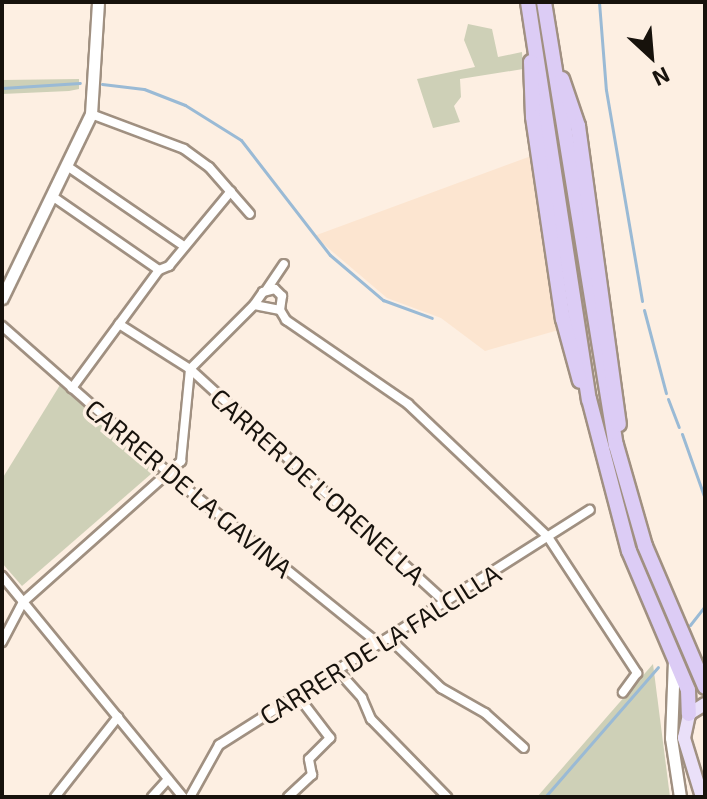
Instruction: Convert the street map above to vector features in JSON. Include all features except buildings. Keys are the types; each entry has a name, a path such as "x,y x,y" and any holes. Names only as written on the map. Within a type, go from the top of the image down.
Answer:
{"highway":[{"path":"528,2 589,399 629,551 688,690 689,714"},
{"path":"544,2 616,445 645,546 683,643 705,687"},
{"path":"683,643 705,662"}],"main road":[{"path":"699,794 684,738 689,714 705,704"}],"street":[{"path":"2,298 91,114 98,2"},
{"path":"91,114 184,149 231,191 250,214"},
{"path":"67,166 184,246"},
{"path":"72,388 159,270 231,191"},
{"path":"52,196 159,270"},
{"path":"2,642 23,602 169,473 186,449 190,369 254,305 284,264"},
{"path":"267,289 275,289 282,296 280,310 286,320 408,404 548,537 637,673 623,692"},
{"path":"254,305 280,310"},
{"name":"CARRER DE L'ORENELLA","path":"119,324 190,369 446,603"},
{"name":"CARRER DE LA GAVINA","path":"2,326 169,473 380,645"},
{"name":"CARRER DE LA FALCILLA","path":"190,797 219,745 590,510"},
{"path":"2,576 183,797"},
{"path":"390,639 441,688 485,713 524,748"},
{"path":"674,660 670,722 680,797"},
{"path":"338,671 362,698 371,719 447,797"},
{"path":"288,797 312,775 309,759 330,738 298,696"},
{"path":"55,797 118,717"},
{"path":"152,797 168,779"}],"shaded area":[{"path":"534,155 562,329 485,351 441,318 387,298 314,236"}],"green space":[{"path":"468,24 492,29 498,57 522,52 523,69 460,79 461,97 454,106 460,122 433,128 417,79 475,67 464,40"},
{"path":"79,79 79,89 69,91 2,94 2,80"},
{"path":"60,385 149,464 151,474 22,586 2,563 2,479"},
{"path":"653,664 670,797 537,797"}],"waterway":[{"path":"599,2 606,90 642,301"},
{"path":"2,88 80,83"},
{"path":"102,84 144,89 185,105 241,140 330,255 383,300 432,318"},
{"path":"644,310 666,393"},
{"path":"668,399 679,427"},
{"path":"682,434 705,499"},
{"path":"690,625 705,606"},
{"path":"545,797 658,667"}]}
